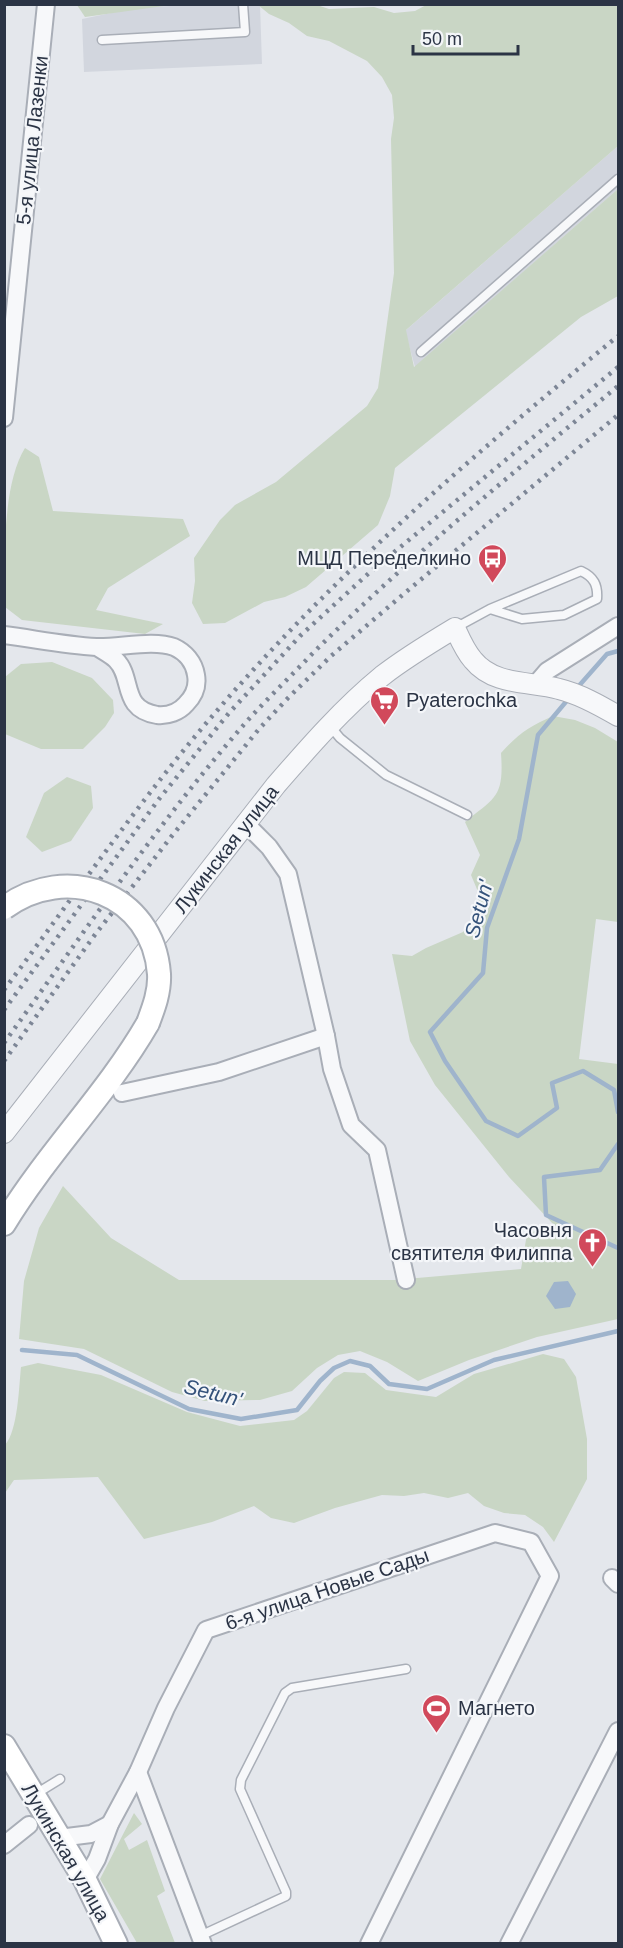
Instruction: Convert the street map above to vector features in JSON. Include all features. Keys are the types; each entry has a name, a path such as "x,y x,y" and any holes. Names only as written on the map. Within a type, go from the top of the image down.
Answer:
{"main road":[{"path":"4,908 29,893 61,886 94,890 123,904 141,923 152,944 159,976 158,992 148,1023 125,1058 43,1166 4,1224"},
{"name":"Лукинская улица","path":"9,1754 85,1880 116,1944"}],"street":[{"name":"5-я улица Лазенки","path":"4,418 10,299 46,4"},
{"path":"534,685 547,671 618,626"},
{"path":"455,628 470,655 483,670 492,675 507,680 561,689 610,712"},
{"name":"Лукинская улица","path":"4,1134 245,823 329,726 381,677 455,628"},
{"path":"4,635 97,647 160,645 172,647 183,652 194,667 196,685 192,697 185,706 174,713 150,714 139,708 131,699 117,660 97,647"},
{"path":"245,823 269,847 288,874 332,1069 351,1125 377,1149 406,1280"},
{"path":"122,1093 219,1072 326,1035"},
{"name":"6-я улица Новые Сады","path":"85,1880 97,1859 110,1824 138,1772 166,1708 206,1630 495,1533 531,1542 550,1576 369,1944"},
{"path":"509,1944 618,1731"},
{"path":"138,1772 201,1940"},
{"path":"59,1838 91,1834 110,1824"},
{"path":"4,1845 29,1826"}],"lane":[{"path":"102,40 245,32 243,4"},
{"path":"422,352 618,179"},
{"name":"Лукинская улица","path":"455,628 490,609 581,571 594,579 598,590 597,599 564,615 522,619 490,609"},
{"path":"329,726 340,738 386,775 467,814"},
{"path":"201,1940 285,1896 286,1892 240,1789 241,1780 285,1693 292,1688 406,1669"},
{"path":"34,1796 60,1779"}],"shaded area":[{"path":"260,5 262,64 84,72 82,19 140,7"},
{"path":"618,146 618,189 415,367 405,331"}],"green space":[{"path":"428,4 618,5 618,146 406,330 414,367 618,189 618,296 581,317 395,468 390,496 378,525 306,587 285,597 264,602 225,623 203,624 192,603 195,581 194,558 220,520 235,505 276,482 367,406 378,388 394,273 392,95 382,77 367,61 329,41 307,36 258,5 317,5 329,9 374,7 394,13 415,11"},
{"path":"77,5 171,5 85,17"},
{"path":"25,448 39,457 53,511 183,519 190,536 108,588 96,610 163,624 145,634 22,620 5,607 8,503 17,464"},
{"path":"52,662 92,678 113,700 114,713 105,727 83,749 41,749 5,734 5,677 21,664"},
{"path":"553,716 575,720 595,728 618,742 618,922 596,919 579,1059 618,1064 618,1319 537,1337 469,1360 418,1381 387,1362 360,1351 338,1355 317,1368 292,1391 260,1400 205,1401 172,1392 84,1349 19,1339 24,1281 39,1228 63,1186 111,1238 179,1280 394,1280 521,1269 527,1234 553,1224 509,1177 435,1085 410,1041 392,954 412,956 463,932 476,914 479,894 471,875 480,855 465,822 496,795 501,779 501,753 525,731"},
{"path":"67,777 91,786 93,808 71,841 42,852 26,837 44,793"},
{"path":"543,1354 564,1359 576,1377 587,1439 587,1479 554,1542 543,1527 525,1515 504,1513 484,1506 468,1493 448,1498 424,1493 404,1496 382,1495 335,1508 294,1523 271,1518 254,1506 212,1522 144,1539 98,1477 14,1480 5,1493 5,1445 13,1430 21,1367 38,1363 101,1375 187,1412 240,1426 294,1420 307,1411 334,1378 344,1372 365,1373 386,1390 436,1397 474,1374"},
{"path":"134,1813 142,1824 124,1839 129,1850 147,1840 165,1891 157,1896 175,1943 137,1943 100,1879"}],"water":[{"path":"568,1281 576,1294 570,1307 555,1309 546,1296 554,1282"}],"waterway":[{"name":"Setun'","path":"577,688 607,654 618,651"},
{"name":"Setun'","path":"570,697 538,735 519,839 487,928 483,973 430,1032 445,1061 486,1121 518,1136 557,1108 552,1083 583,1071 614,1090 618,1112"},
{"name":"Setun'","path":"618,1144 600,1170 544,1177 546,1215 618,1248"},
{"name":"Setun'","path":"22,1350 77,1355 189,1409 241,1419 297,1410 320,1381 334,1368 350,1361 370,1366 389,1384 427,1389 494,1360 618,1331"}],"railway":[{"path":"4,990 164,775 266,655 362,559 462,467 618,336"},
{"path":"4,1010 159,799 229,713 300,636 369,573 618,367"},
{"path":"4,1043 183,798 256,712 347,619 461,517 618,386"},
{"path":"4,1061 94,936 171,837 259,729 288,698 331,656 618,415"}],"place":[{"name":"МЦД Переделкино","path":"492,584"},
{"name":"Pyaterochka","path":"385,726"},
{"name":"Часовня святителя Филиппа","path":"593,1268"},
{"name":"Магнето","path":"437,1734"}]}
